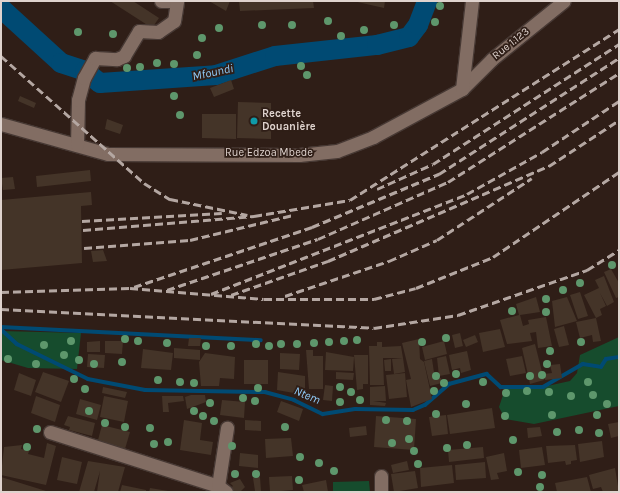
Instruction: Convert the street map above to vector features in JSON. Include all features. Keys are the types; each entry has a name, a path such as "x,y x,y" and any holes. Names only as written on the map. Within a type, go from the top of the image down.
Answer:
{"street":[{"path":"77,145 78,100 86,73 95,58 117,59 124,56 139,31 158,32 174,21 176,1 161,1"},
{"path":"462,90 472,1"},
{"name":"Rue 1.123","path":"462,90 492,59 564,1"},
{"name":"Rue Edzoa Mbede","path":"1,124 108,154 298,155 337,151 373,137 462,90"},
{"path":"50,432 222,489 227,428"},
{"path":"381,476 381,492"}],"green space":[{"path":"1,331 81,333 77,369 28,368 1,360"},
{"path":"619,337 619,406 534,424 505,419 499,407 506,386 538,388 570,381 577,373 580,355"},
{"path":"369,481 370,492 333,492 333,482"}],"building":[{"path":"110,1 133,1 159,18 152,28"},
{"path":"209,1 230,1 226,11"},
{"path":"239,1 313,1 314,8 240,11"},
{"path":"353,1 385,1 384,8"},
{"path":"231,80 234,89 214,97 210,88"},
{"path":"20,96 36,103 34,108 18,101"},
{"name":"Recette Douanière","path":"238,102 271,103 271,139 237,138"},
{"path":"202,114 236,114 236,139 202,138"},
{"path":"107,119 123,125 120,134 105,129"},
{"path":"90,170 91,181 37,187 36,176"},
{"path":"13,177 15,189 3,190 1,178"},
{"path":"91,192 92,205 81,206 82,263 1,270 1,200"},
{"path":"103,250 107,261 93,262 91,251"},
{"path":"611,269 619,283 619,297 616,298 604,272"},
{"path":"604,276 614,302 607,306 600,293 606,306 600,309 602,315 596,318 584,295 599,288 595,280"},
{"path":"580,292 588,316 578,319 570,295"},
{"path":"536,297 540,312 520,315 523,326 529,324 528,320 546,317 552,346 538,348 536,332 530,333 532,341 507,344 500,320 519,315 516,304"},
{"path":"567,297 577,321 555,327 552,301"},
{"path":"596,318 601,341 593,342 592,335 580,338 576,322"},
{"path":"564,326 569,345 559,347 554,329"},
{"path":"500,329 505,347 483,352 479,333"},
{"path":"460,333 463,346 455,348 452,335"},
{"path":"475,335 478,342 466,347 463,340"},
{"path":"189,338 201,338 200,346 188,346"},
{"path":"419,339 420,359 424,362 432,399 411,407 406,380 411,379 402,343"},
{"path":"100,341 100,352 87,352 87,342"},
{"path":"105,341 123,341 122,354 105,353"},
{"path":"444,341 447,354 425,360 422,347"},
{"path":"377,342 382,342 382,347 401,346 403,358 383,358 384,385 370,385 369,346 377,346"},
{"path":"535,344 544,380 530,384 522,348"},
{"path":"174,348 200,350 200,360 174,358"},
{"path":"143,349 173,353 171,370 141,368"},
{"path":"306,350 313,350 313,356 323,356 323,389 309,389"},
{"path":"467,351 471,370 461,373 460,368 452,370 449,355"},
{"path":"326,352 354,357 353,371 325,370"},
{"path":"205,353 235,357 234,379 220,378 219,386 201,386 199,362"},
{"path":"280,353 300,354 299,370 280,369"},
{"path":"88,354 105,355 104,368 87,367"},
{"path":"354,355 368,355 368,384 363,384 363,389 357,390"},
{"path":"446,356 450,374 439,376 437,358"},
{"path":"522,356 526,373 510,376 506,359"},
{"path":"403,358 405,372 394,374 392,359"},
{"path":"391,359 391,371 385,371 384,360"},
{"path":"432,359 435,379 441,378 442,383 430,386 424,361"},
{"path":"244,360 268,360 268,384 244,384"},
{"path":"560,364 562,378 545,380 544,374 552,373 550,365"},
{"path":"43,372 69,381 61,402 35,392"},
{"path":"278,372 305,376 305,395 277,390"},
{"path":"336,372 354,373 353,380 336,379"},
{"path":"19,373 36,380 31,396 14,390"},
{"path":"405,373 407,397 389,399 386,375"},
{"path":"325,385 333,386 332,401 323,400"},
{"path":"385,386 386,401 373,401 386,403 385,406 370,405 370,387"},
{"path":"103,387 127,392 125,398 102,393"},
{"path":"191,395 205,395 206,402 187,409 185,397"},
{"path":"36,396 60,405 55,422 31,413"},
{"path":"104,396 128,401 124,422 100,417"},
{"path":"162,396 183,396 184,401 168,403 169,412 163,412"},
{"path":"80,399 101,405 97,420 76,414"},
{"path":"222,400 245,402 244,418 220,415"},
{"path":"281,401 303,409 299,421 277,412"},
{"path":"492,408 495,428 450,434 447,415"},
{"path":"446,415 448,434 432,436 429,417"},
{"path":"68,416 95,423 92,436 69,430 70,427 64,425"},
{"path":"376,416 416,419 414,450 374,447"},
{"path":"184,420 202,423 200,440 213,442 211,455 180,450"},
{"path":"245,420 261,421 261,431 245,430"},
{"path":"619,422 619,436 611,438 608,424"},
{"path":"102,425 130,432 125,449 98,440"},
{"path":"366,426 367,435 350,437 349,428"},
{"path":"540,427 542,436 528,438 527,428"},
{"path":"291,438 293,456 266,458 265,439"},
{"path":"602,441 604,457 580,462 578,444"},
{"path":"47,443 56,446 46,485 1,475 4,447 22,445 21,449 29,451 28,454 44,458"},
{"path":"575,445 577,460 571,461 571,464 566,465 565,461 548,463 546,446"},
{"path":"483,447 484,458 449,462 448,450"},
{"path":"542,447 545,465 521,468 519,450"},
{"path":"240,453 258,455 258,468 239,466"},
{"path":"504,453 507,471 497,473 499,479 491,480 486,457"},
{"path":"62,457 82,462 77,484 57,480"},
{"path":"88,461 125,467 118,492 97,492 100,471 94,492 79,492"},
{"path":"407,461 409,470 393,473 391,465"},
{"path":"485,462 486,478 456,480 455,465"},
{"path":"452,465 454,483 421,487 420,468"},
{"path":"615,468 619,492 603,492 601,487 593,489 589,475"},
{"path":"415,471 418,488 394,492 391,474"},
{"path":"292,476 293,490 270,492 269,477"},
{"path":"1,477 46,491 1,492"},
{"path":"260,477 261,491 255,491 253,478"},
{"path":"587,477 591,492 557,492 555,483"},
{"path":"240,479 245,487 240,492 227,490 233,486 230,483"},
{"path":"326,480 328,492 304,492 302,485"},
{"path":"122,485 146,490 146,492 120,492"},
{"path":"150,488 168,491 149,492"}],"waterway":[{"name":"Mfoundi","path":"1,8 61,63 85,71 100,83 216,75 275,56 377,45 409,37 418,25 427,1"},
{"path":"1,327 261,340"},
{"name":"Ntem","path":"1,329 17,344 88,379 145,390 265,392 294,400 323,414 355,409 413,410 425,405 449,384 487,374 501,387 543,387 583,364 601,367 606,359 619,357"}],"railway":[{"path":"83,230 254,216 350,200 619,29"},
{"path":"377,189 433,164 619,44"},
{"path":"1,56 144,183 170,199 247,215"},
{"path":"134,287 312,227 439,174 619,58"},
{"path":"167,290 318,239 448,182 619,73"},
{"path":"211,294 467,194 542,152 619,101"},
{"path":"231,295 328,261 549,166 619,120"},
{"path":"1,292 130,288 264,299 374,299 416,288 493,257 619,172"},
{"path":"285,296 389,261 437,240 532,178"},
{"path":"82,221 222,213"},
{"path":"84,248 190,240 293,215"},
{"path":"1,309 374,328 458,315 587,270 619,250"}],"place":[{"name":"Recette Douanière","path":"254,121"}]}
